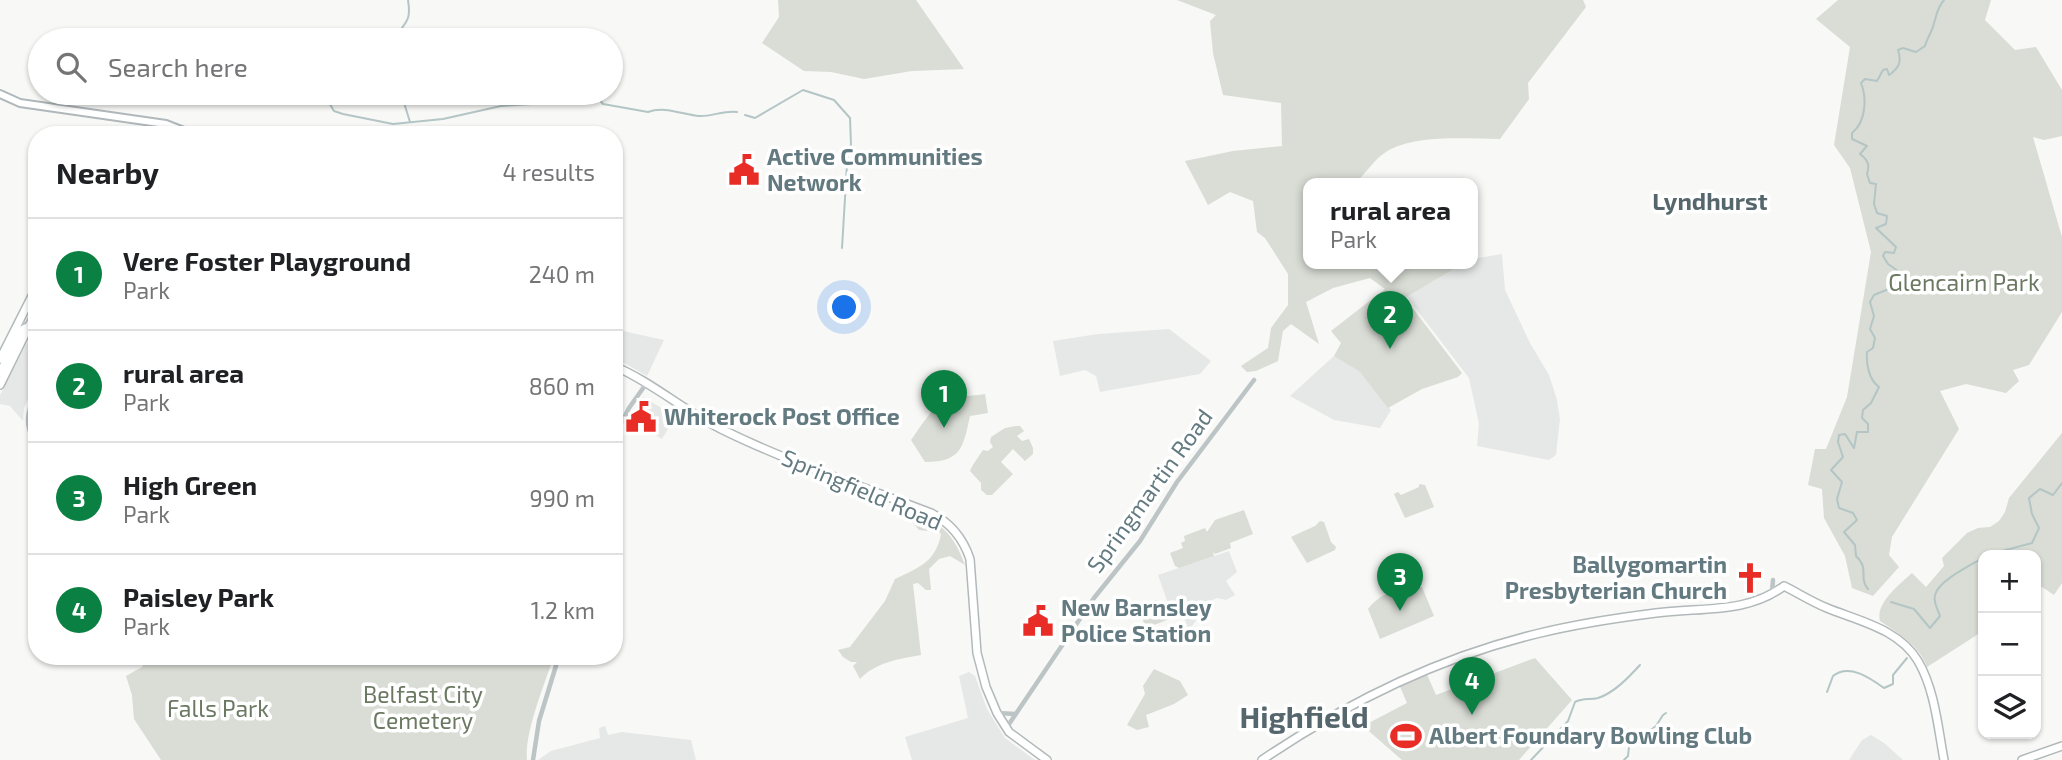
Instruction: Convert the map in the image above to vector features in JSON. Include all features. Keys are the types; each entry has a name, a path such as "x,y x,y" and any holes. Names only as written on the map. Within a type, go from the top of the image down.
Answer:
{"highway":[{"path":"0,386 28,311"},
{"path":"0,373 28,317"},
{"path":"0,359 28,320"},
{"name":"Springfield Road","path":"623,371 698,418 736,437 931,513 953,528 970,559 977,653 983,679 1006,728 1047,760"},
{"path":"1262,760 1379,691 1482,649 1583,624 1685,609 1736,607 1770,595 1784,586 1827,608 1881,628 1905,645 1916,657 1931,695 1944,760"},
{"path":"2022,760 2062,746"}],"main road":[{"path":"0,94 28,105"},
{"path":"29,105 171,126"}],"street":[{"path":"22,327 28,329"},
{"path":"22,327 28,332"},
{"name":"Springmartin Road","path":"1006,728 1094,598 1140,541 1177,482 1254,380"},
{"path":"623,420 646,384"},
{"path":"1770,595 1774,586 1773,580"},
{"path":"533,760 539,721 556,665"},
{"path":"997,713 1015,714"}],"shaded area":[{"path":"1502,254 1505,290 1530,343 1549,375 1560,419 1556,455 1549,460 1477,446 1479,424 1469,378 1407,297 1454,269 1478,269 1478,258"},
{"path":"1169,329 1211,361 1200,374 1100,392 1096,376 1085,370 1060,376 1053,341 1098,334"},
{"path":"623,331 664,340 647,376 623,363"},
{"path":"27,343 28,399 23,421 10,406 0,404 0,395"},
{"path":"1334,356 1360,372 1391,410 1380,428 1334,420 1290,396"},
{"path":"643,397 665,410 665,418 671,424 662,439 630,419"},
{"path":"1229,551 1237,572 1226,581 1235,595 1226,600 1217,598 1207,603 1189,631 1181,609 1171,612 1158,575"},
{"path":"969,672 975,676 987,709 1005,738 1035,760 912,760 905,737 968,718 959,676"},
{"path":"605,726 608,735 622,732 691,740 696,760 538,760 551,751 600,738 599,728"},
{"path":"1871,735 1903,760 1849,760 1862,740"}],"green space":[{"path":"778,0 916,0 964,69 912,71 864,79 831,72 804,71 762,43 779,17"},
{"path":"1177,0 1583,0 1586,7 1528,83 1529,99 1500,139 1411,142 1386,152 1360,178 1303,178 1303,269 1454,269 1405,298 1462,373 1458,377 1422,389 1388,408 1360,372 1334,356 1341,343 1331,331 1385,289 1370,278 1333,288 1306,302 1319,344 1291,324 1283,331 1278,361 1256,371 1247,372 1241,366 1268,348 1271,328 1288,305 1288,274 1265,238 1257,232 1253,201 1230,192 1208,205 1185,161 1233,151 1282,146 1281,103 1223,95 1213,53 1210,21 1216,15"},
{"name":"Glencairn Park","path":"1838,0 1991,0 1985,20 2015,50 2036,47 2062,90 2062,136 2044,140 2033,137 2062,237 2062,312 2029,365 2013,370 2019,381 2006,393 1966,384 1940,391 1959,429 1892,537 1889,555 1899,567 1873,596 1852,588 1845,556 1824,518 1822,489 1808,485 1815,449 1826,449 1847,397 1871,252 1850,168 1834,145 1850,47 1816,19"},
{"path":"985,394 988,413 970,416 959,451 947,459 925,462 911,440 930,413 949,399"},
{"path":"1020,426 1024,431 1017,436 1022,441 1029,439 1033,454 1025,461 1013,449 1001,462 1013,474 992,495 987,495 970,471 983,450 988,451 993,447 991,437 1005,428"},
{"path":"2062,433 2062,583 2054,595 2041,587 2041,550 1978,550 1978,634 1927,667 1913,646 1880,621 1881,607 1895,588 1912,573 1926,587 1944,566 1942,558 1967,533 1990,527 1999,521 2009,498"},
{"path":"1419,484 1425,485 1434,507 1405,518 1394,494 1398,492 1401,495 1419,487"},
{"path":"1244,510 1253,534 1230,543 1231,548 1215,554 1213,552 1214,556 1179,568 1175,566 1170,553 1183,548 1181,543 1185,541 1184,536 1205,528 1207,532 1215,520"},
{"path":"909,511 945,530 956,545 965,565 950,556 939,559 929,569 931,590 926,590 918,583 913,584 921,655 881,665 860,679 853,666 857,662 843,657 838,650 850,647 885,601 895,579 925,563 939,544 941,534 919,530 909,518"},
{"path":"1320,521 1324,522 1331,542 1336,547 1335,550 1307,563 1291,537"},
{"path":"1407,586 1422,587 1434,616 1380,639 1368,609 1380,597"},
{"path":"1156,600 1160,602 1160,610 1167,620 1146,628 1138,607"},
{"path":"1535,658 1572,700 1519,760 1402,760 1363,726 1407,703 1398,682 1425,670 1436,695"},
{"path":"551,665 532,722 527,760 161,760 134,719 132,695 126,676 142,667"},
{"path":"1154,669 1180,681 1188,695 1174,704 1146,715 1149,727 1137,730 1127,725 1145,694 1143,686"}],"waterway":[{"path":"402,28 408,19 408,0"},
{"path":"1868,589 1862,565 1856,556 1855,545 1844,532 1857,520 1853,513 1839,508 1837,499 1842,482 1831,470 1843,457 1838,442 1839,435 1845,434 1854,448 1857,432 1868,432 1868,424 1862,418 1863,410 1871,403 1879,387 1871,376 1867,362 1867,352 1873,348 1875,338 1870,329 1874,316 1870,302 1874,295 1891,288 1890,276 1895,277 1898,271 1888,264 1883,256 1885,252 1894,253 1896,247 1876,228 1886,224 1887,216 1877,213 1874,204 1876,184 1870,183 1868,163 1860,154 1867,146 1852,139 1852,133 1863,116 1864,96 1861,83 1865,79 1877,81 1883,70 1887,69 1889,75 1900,61 1898,50 1903,48 1916,52 1925,46 1944,0"},
{"path":"745,115 755,118 803,90 834,100 850,118 851,145 848,148 842,248"},
{"path":"330,105 334,111 343,114 393,124 443,119 517,105"},
{"path":"405,105 410,122"},
{"path":"609,105 648,112 666,110 703,116 737,112"},
{"path":"2006,550 2032,543 2039,528 2032,514 2029,498 2040,489 2053,495 2062,483"},
{"path":"1891,602 1914,609 1930,628 1940,616 1935,600 1937,590 1978,561"},
{"path":"1827,692 1833,676 1846,671 1859,673 1884,688 1893,684 1893,675 1907,658"},
{"path":"1531,760 1568,721 1575,702 1598,698 1610,692 1640,665"},
{"path":"1624,760 1628,756 1629,747 1656,726 1666,713"}],"place":[{"name":"Active Communities Network","path":"744,170"},
{"name":"rural area","path":"1390,349"},
{"name":"Whiterock Post Office","path":"641,417"},
{"name":"Vere Foster Playground","path":"944,428"},
{"name":"Ballygomartin Presbyterian Church","path":"1750,578"},
{"name":"High Green","path":"1400,611"},
{"name":"New Barnsley Police Station","path":"1038,621"},
{"name":"Paisley Park","path":"1472,715"},
{"name":"Albert Foundary Bowling Club","path":"1406,736"}],"district":[{"name":"Lyndhurst","path":"1710,202"},
{"name":"Highfield","path":"1304,718"}],"park label":[{"name":"Belfast City Cemetery","path":"423,708"},
{"name":"Falls Park","path":"218,709"}]}
